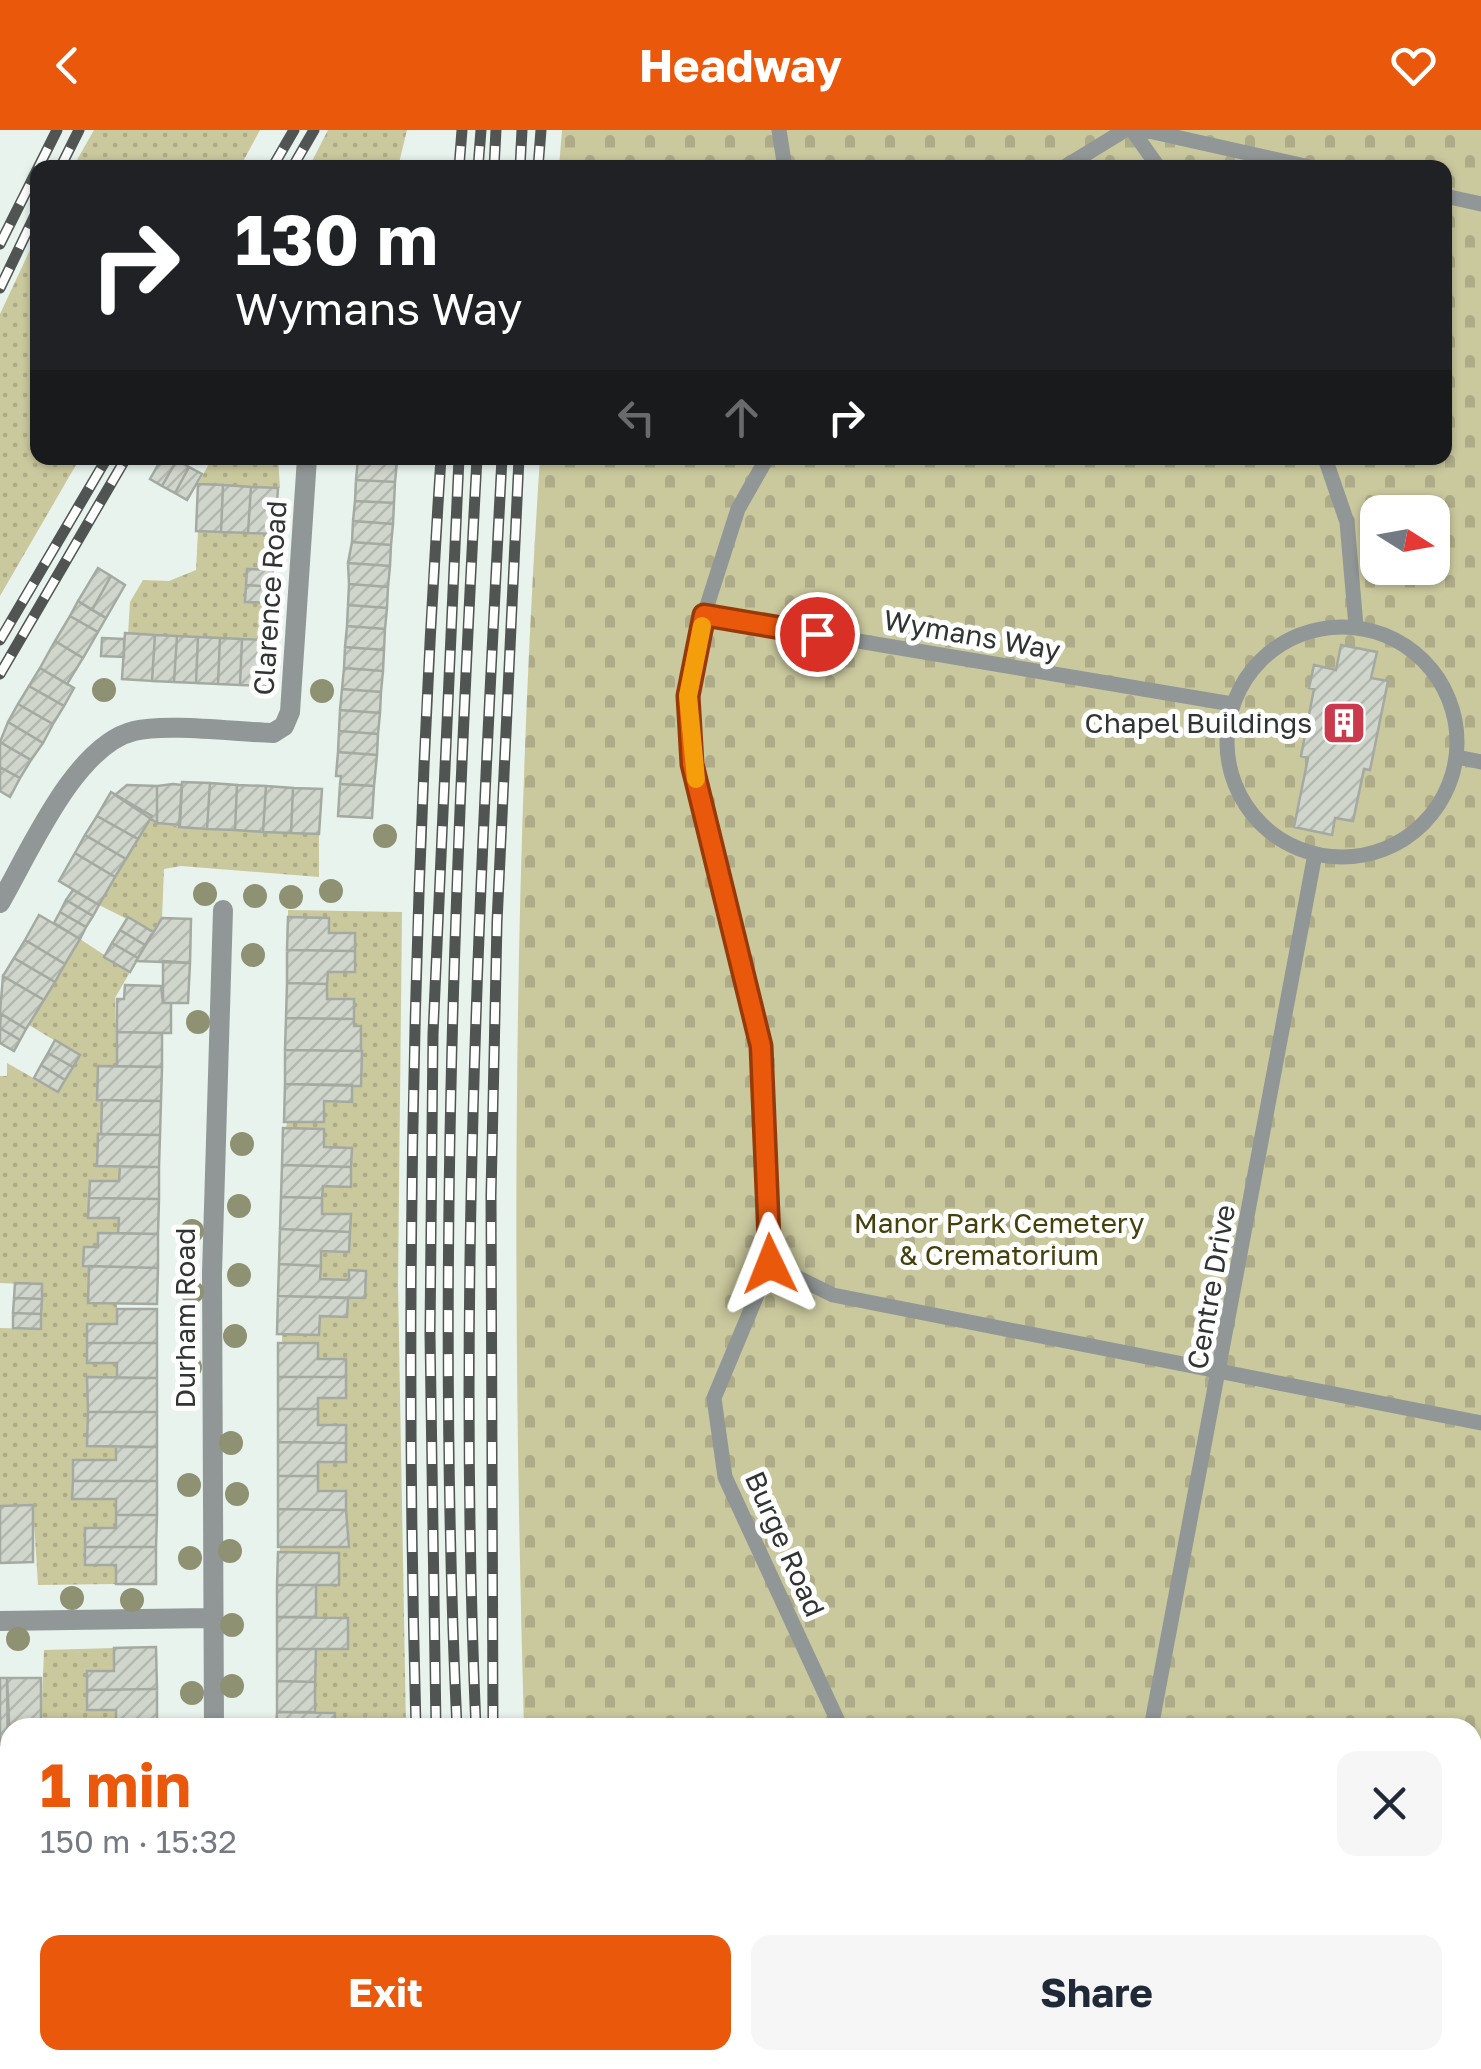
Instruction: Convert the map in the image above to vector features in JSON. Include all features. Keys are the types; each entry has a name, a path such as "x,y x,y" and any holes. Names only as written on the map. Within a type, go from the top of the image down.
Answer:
{"street":[{"name":"Clarence Road","path":"0,903 78,772 108,741 136,730 272,732 284,726 290,712 306,465"},
{"name":"Durham Road","path":"214,1718 212,1274 223,910"},
{"path":"0,1621 212,1618"}],"lane":[{"path":"778,130 784,160"},
{"path":"1076,160 1124,130"},
{"path":"1132,130 1153,160"},
{"path":"1144,130 1278,160"},
{"path":"1452,198 1481,204"},
{"path":"763,465 738,510 704,615 688,696 692,764 761,1046 770,1264 833,1295 1481,1423"},
{"path":"1327,465 1347,522 1356,626"},
{"name":"Wymans Way","path":"704,615 1232,704"},
{"path":"1324,626 1356,626 1390,636 1421,657 1444,686 1456,720 1457,757 1448,789 1430,817 1406,839 1376,853 1343,858 1316,854 1282,841 1257,821 1239,796 1228,766 1226,735 1232,704 1246,676 1280,644 1324,626"},
{"path":"1457,757 1481,762"},
{"name":"Centre Drive","path":"1153,1718 1316,854"},
{"name":"Burge Road","path":"770,1264 714,1398 725,1477 836,1718"}],"green space":[{"path":"94,130 260,130 244,160 77,160"},
{"path":"328,130 407,130 400,160 313,160"},
{"name":"Manor Park Cemetery & Crematorium","path":"562,130 1481,130 1481,1718 524,1718 516,1251 524,775 540,465 1452,465 1452,160 560,160"},
{"path":"30,250 30,465 76,465 0,596 0,314"},
{"path":"208,465 278,465 280,488 198,484"},
{"path":"198,531 275,535 273,570 247,570 245,601 271,603 270,640 128,634 130,602 143,580 169,581 196,570"},
{"path":"149,819 180,827 319,834 319,877 181,866 164,869 162,918 153,932 99,905"},
{"path":"288,910 402,912 398,1284 406,1718 334,1718 334,1713 315,1712 316,1649 348,1649 348,1618 316,1617 316,1585 339,1585 280,1552 280,1547 349,1546 349,1529 318,1491 318,1462 346,1462 318,1425 318,1398 346,1398 346,1360 318,1359 318,1344 282,1343 282,1334 318,1335 320,1316 347,1317 348,1298 365,1298 366,1272 349,1270 349,1280 320,1279 321,1251 349,1251 351,1215 322,1214 323,1186 351,1187 352,1149 324,1147 324,1129 286,1128 287,1122 324,1122 324,1101 351,1102 352,1085 361,1085 361,1027 354,1026 354,1000 327,999 328,972 355,972 355,934 329,933 329,918 288,917"},
{"path":"80,939 130,972 115,998 117,1066 98,1067 97,1099 102,1100 97,1166 120,1167 119,1181 90,1181 89,1217 119,1218 118,1233 98,1233 98,1247 84,1248 83,1265 89,1266 88,1303 117,1303 117,1324 87,1324 87,1362 117,1363 117,1378 87,1378 87,1446 116,1447 116,1460 73,1460 73,1499 116,1499 116,1528 86,1528 85,1565 116,1565 116,1584 38,1585 33,1506 0,1506 0,1328 41,1329 42,1285 0,1283 0,1076 7,1076 7,1063 58,1092 80,1056 29,1025"},
{"path":"114,1648 114,1671 87,1710 116,1710 116,1718 41,1718 44,1650"}],"building":[{"path":"158,465 174,465 162,486 150,479"},
{"path":"174,465 189,467 175,493 162,486"},
{"path":"357,465 397,465 395,482 356,480"},
{"path":"189,467 202,474 187,500 175,493"},
{"path":"356,480 395,482 394,503 355,501"},
{"path":"198,484 223,485 221,532 196,531"},
{"path":"223,485 251,487 248,533 221,532"},
{"path":"251,487 278,488 275,534 248,533"},
{"path":"355,501 394,503 393,524 353,521"},
{"path":"353,521 393,524 391,545 352,542"},
{"path":"352,542 391,545 390,566 348,563"},
{"path":"348,563 390,566 388,587 349,584"},
{"path":"98,568 111,576 92,610 78,601"},
{"path":"247,569 273,570 272,587 246,585"},
{"path":"111,576 125,585 106,618 92,610"},
{"path":"349,584 388,587 387,608 348,605"},
{"path":"246,585 272,587 271,603 245,602"},
{"path":"78,601 106,618 98,632 70,616"},
{"path":"348,605 387,608 385,629 347,626"},
{"path":"70,616 98,632 83,658 55,641"},
{"path":"347,626 385,629 384,650 345,647"},
{"path":"125,633 155,635 152,681 122,679"},
{"path":"155,635 177,636 174,682 152,681"},
{"path":"177,636 198,637 196,683 174,682"},
{"path":"198,637 220,638 218,684 196,683"},
{"path":"102,638 124,639 124,657 101,656"},
{"path":"220,638 242,639 240,685 218,684"},
{"path":"242,639 271,640 269,686 240,685"},
{"path":"55,641 83,658 67,684 40,668"},
{"name":"Chapel Buildings","path":"1341,645 1377,652 1371,678 1388,681 1370,770 1364,769 1353,821 1335,818 1332,835 1294,827 1308,758 1301,756 1314,689 1309,688 1314,665 1336,670"},
{"path":"345,647 384,650 383,671 344,668"},
{"path":"40,668 74,688 64,706 29,686"},
{"path":"344,668 383,671 381,692 342,689"},
{"path":"29,686 64,706 53,724 18,704"},
{"path":"342,689 381,692 380,713 340,710"},
{"path":"18,704 53,724 43,743 8,722"},
{"path":"340,710 380,713 378,734 339,731"},
{"path":"8,722 43,743 31,760 0,742"},
{"path":"339,731 378,734 377,755 338,752"},
{"path":"0,742 31,760 20,778 0,767"},
{"path":"338,752 377,755 374,786 340,784 341,776 336,776"},
{"path":"0,767 20,778 10,797 0,791"},
{"path":"182,782 210,783 207,829 179,827"},
{"path":"210,783 237,785 235,830 207,829"},
{"path":"340,784 374,786 372,818 338,816"},
{"path":"127,785 157,786 157,823 115,795"},
{"path":"182,785 180,825 157,823 157,786"},
{"path":"237,785 266,786 263,832 235,830"},
{"path":"266,786 293,788 291,833 263,832"},
{"path":"293,788 322,789 319,834 291,833"},
{"path":"111,792 152,816 138,839 97,816"},
{"path":"97,816 138,839 126,859 85,835"},
{"path":"85,835 126,859 115,877 75,853"},
{"path":"75,853 115,877 99,905 59,881"},
{"path":"73,890 99,905 93,916 66,900"},
{"path":"66,900 93,916 86,927 60,912"},
{"path":"60,912 86,927 80,939 54,923"},
{"path":"39,915 80,939 65,964 25,940"},
{"path":"128,917 153,932 145,945 120,930"},
{"path":"288,917 329,918 329,933 355,933 355,951 287,950"},
{"path":"162,918 191,919 190,963 136,961"},
{"path":"120,930 145,945 138,958 112,943"},
{"path":"25,940 65,964 55,982 14,958"},
{"path":"112,943 138,958 130,972 104,957"},
{"path":"287,950 355,951 355,972 328,972 327,984 287,983"},
{"path":"14,958 55,982 44,1000 3,976"},
{"path":"163,961 190,963 188,1003 163,1003"},
{"path":"3,976 44,1000 26,1029 0,1013"},
{"path":"287,983 327,984 327,999 354,999 354,1019 286,1018"},
{"path":"125,985 161,986 163,1003 171,1003 171,1033 117,1032 117,999 124,999"},
{"path":"1,1014 26,1029 20,1040 0,1028"},
{"path":"286,1018 354,1019 354,1026 361,1026 361,1051 285,1050"},
{"path":"0,1028 20,1040 14,1051 0,1043"},
{"path":"117,1032 162,1033 162,1067 117,1066"},
{"path":"55,1040 80,1055 73,1067 48,1053"},
{"path":"285,1050 362,1051 361,1086 285,1084"},
{"path":"48,1053 73,1067 65,1080 41,1065"},
{"path":"41,1065 65,1080 58,1092 34,1078"},
{"path":"98,1066 162,1067 161,1101 97,1100"},
{"path":"285,1084 352,1085 352,1102 324,1101 324,1122 284,1122"},
{"path":"102,1100 161,1101 160,1135 101,1134"},
{"path":"283,1128 324,1129 324,1147 352,1148 351,1167 282,1165"},
{"path":"98,1134 160,1135 159,1167 97,1166"},
{"path":"282,1165 351,1167 351,1187 323,1186 322,1198 281,1197"},
{"path":"120,1167 159,1167 159,1199 89,1198 90,1181 119,1181"},
{"path":"281,1197 322,1198 322,1214 351,1214 350,1232 280,1229"},
{"path":"89,1198 159,1199 158,1234 118,1233 119,1218 88,1218"},
{"path":"280,1229 350,1232 349,1252 321,1251 321,1266 279,1264"},
{"path":"98,1233 158,1234 158,1268 83,1266 84,1247 98,1247"},
{"path":"279,1264 321,1266 320,1279 349,1280 349,1270 366,1271 365,1298 278,1296"},
{"path":"89,1266 158,1268 157,1304 88,1303"},
{"path":"15,1283 42,1284 42,1299 14,1298"},
{"path":"278,1296 348,1298 347,1317 320,1316 319,1335 277,1334"},
{"path":"14,1298 42,1299 41,1314 13,1313"},
{"path":"117,1309 157,1309 157,1343 87,1343 87,1324 117,1324"},
{"path":"13,1313 41,1314 41,1329 13,1328"},
{"path":"87,1343 157,1343 157,1378 117,1378 117,1363 87,1363"},
{"path":"278,1343 318,1343 318,1359 346,1359 346,1377 278,1377"},
{"path":"87,1377 157,1378 157,1412 88,1412"},
{"path":"278,1377 346,1377 346,1398 318,1398 318,1409 278,1409"},
{"path":"278,1409 318,1409 318,1425 346,1425 346,1443 278,1442"},
{"path":"88,1412 157,1412 157,1447 87,1446"},
{"path":"278,1442 346,1443 346,1462 318,1462 318,1476 278,1476"},
{"path":"116,1447 157,1447 157,1481 73,1481 73,1460 116,1460"},
{"path":"278,1476 318,1476 318,1491 346,1491 346,1510 278,1509"},
{"path":"73,1481 157,1481 157,1515 116,1515 116,1499 72,1499"},
{"path":"33,1505 33,1562 0,1563 0,1506"},
{"path":"278,1509 346,1510 349,1547 278,1547"},
{"path":"116,1515 157,1515 156,1547 85,1547 85,1528 116,1528"},
{"path":"85,1547 156,1547 156,1584 116,1584 116,1565 85,1565"},
{"path":"278,1552 339,1553 339,1585 277,1585"},
{"path":"277,1585 316,1585 316,1617 277,1617"},
{"path":"277,1617 348,1618 348,1649 277,1649"},
{"path":"156,1647 157,1689 87,1690 87,1671 114,1671 114,1648"},
{"path":"277,1649 316,1649 315,1682 277,1681"},
{"path":"0,1678 7,1678 8,1718 0,1718"},
{"path":"7,1678 41,1678 41,1718 9,1718"},
{"path":"277,1681 315,1682 315,1712 277,1712"},
{"path":"157,1689 157,1718 116,1718 116,1710 87,1710 87,1690"},
{"path":"277,1712 335,1713 335,1718 277,1718"}],"railway":[{"path":"42,160 57,130"},
{"path":"64,160 79,130"},
{"path":"277,160 294,130"},
{"path":"297,160 314,130"},
{"path":"460,160 462,130"},
{"path":"479,160 481,130"},
{"path":"494,160 496,130"},
{"path":"520,160 522,130"},
{"path":"539,160 541,130"},
{"path":"0,244 30,184"},
{"path":"0,288 30,226"},
{"path":"0,640 103,465"},
{"path":"0,674 122,465"},
{"path":"416,1718 411,1410 414,1092 424,775 441,465"},
{"path":"436,1718 430,1334 433,1034 459,465"},
{"path":"457,1718 448,1251 455,933 477,465"},
{"path":"476,1718 470,1251 479,933 502,465"},
{"path":"493,1718 491,1195 497,922 519,465"}],"slow traffic":[{"path":"696,779 688,696 702,626"}],"place":[{"name":"Chapel Buildings","path":"1344,723"}],"route":[{"path":"770,1264 761,1046 692,764 688,696 704,615 817,634"}]}
